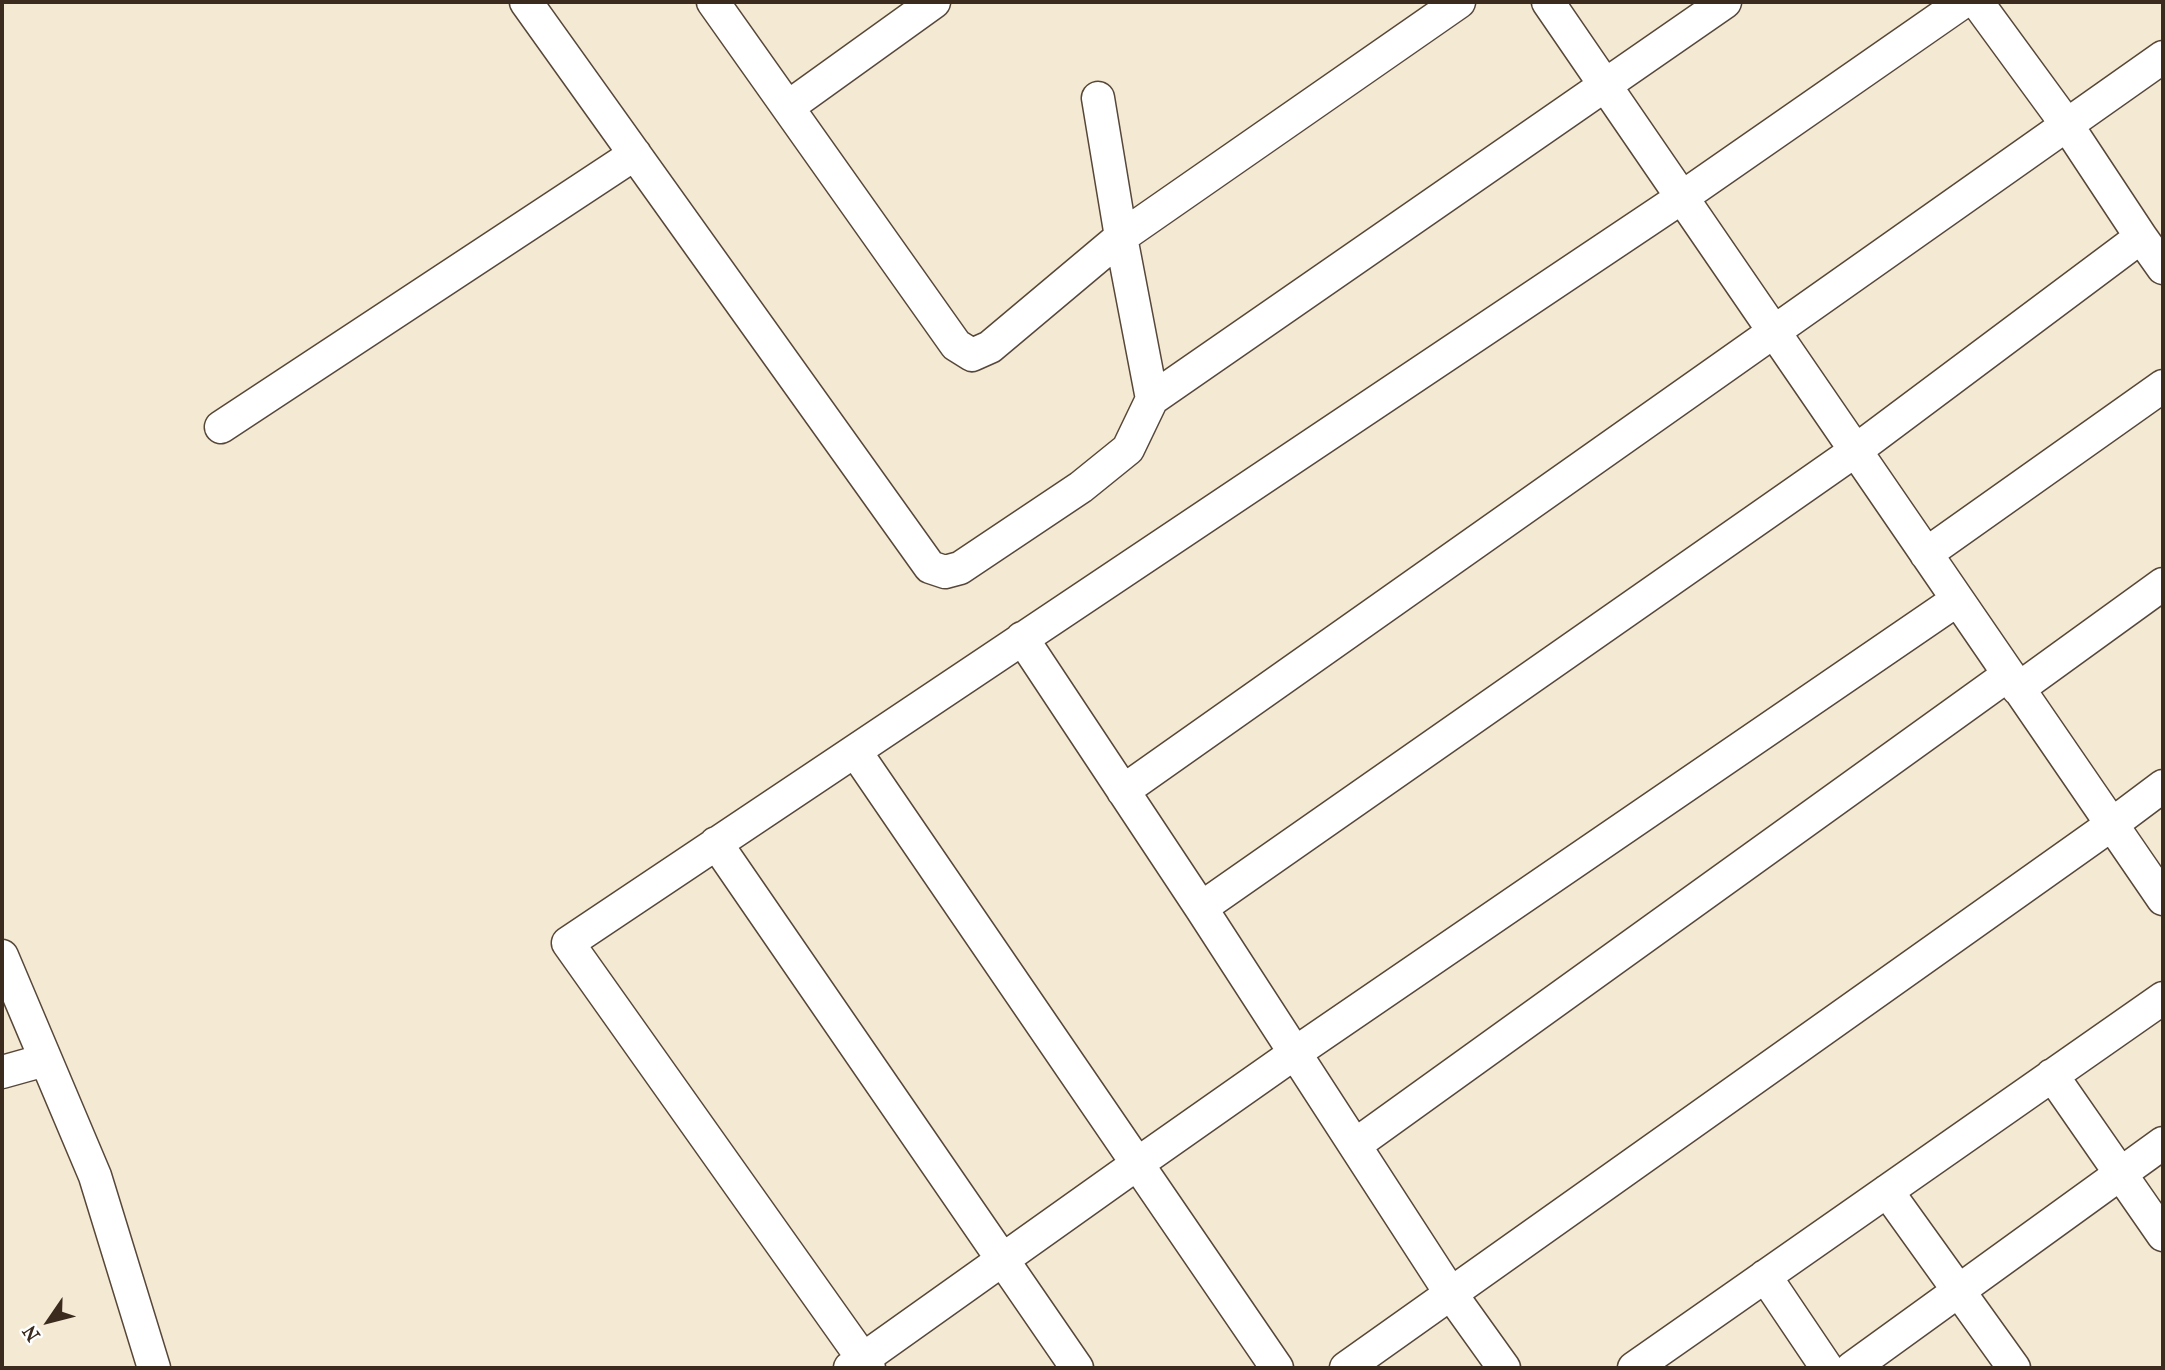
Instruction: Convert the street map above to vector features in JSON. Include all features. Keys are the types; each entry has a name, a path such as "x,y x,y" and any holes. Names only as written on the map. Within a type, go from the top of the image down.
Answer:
{"street":[{"path":"526,2 930,568 945,572 960,568 1081,487 1128,449 1153,399 1725,2"},
{"path":"713,2 956,345 972,355 990,347 1121,237 1459,2"},
{"path":"788,107 934,2"},
{"path":"1548,2 2163,899"},
{"path":"1957,600 1295,1053 861,1365 568,943 1681,198 1963,2"},
{"path":"1977,2 2067,125 2163,268"},
{"path":"1124,791 2163,57"},
{"path":"1098,98 1121,237 1153,399"},
{"path":"221,427 635,154"},
{"path":"1201,908 1855,451 2141,237"},
{"path":"1926,554 2163,386"},
{"path":"1355,1145 2013,682 2163,584"},
{"path":"1022,638 1451,1294 1504,1368"},
{"path":"855,751 1277,1368"},
{"path":"1346,1368 2112,825 2163,786"},
{"path":"716,843 1077,1368"},
{"path":"2,956 95,1176 154,1368"},
{"path":"1634,1368 2163,998"},
{"path":"2,1072 46,1060"},
{"path":"2052,1075 2163,1235"},
{"path":"1852,1368 2163,1143"},
{"path":"1887,1191 2014,1368"},
{"path":"1765,1276 1827,1368"}]}
